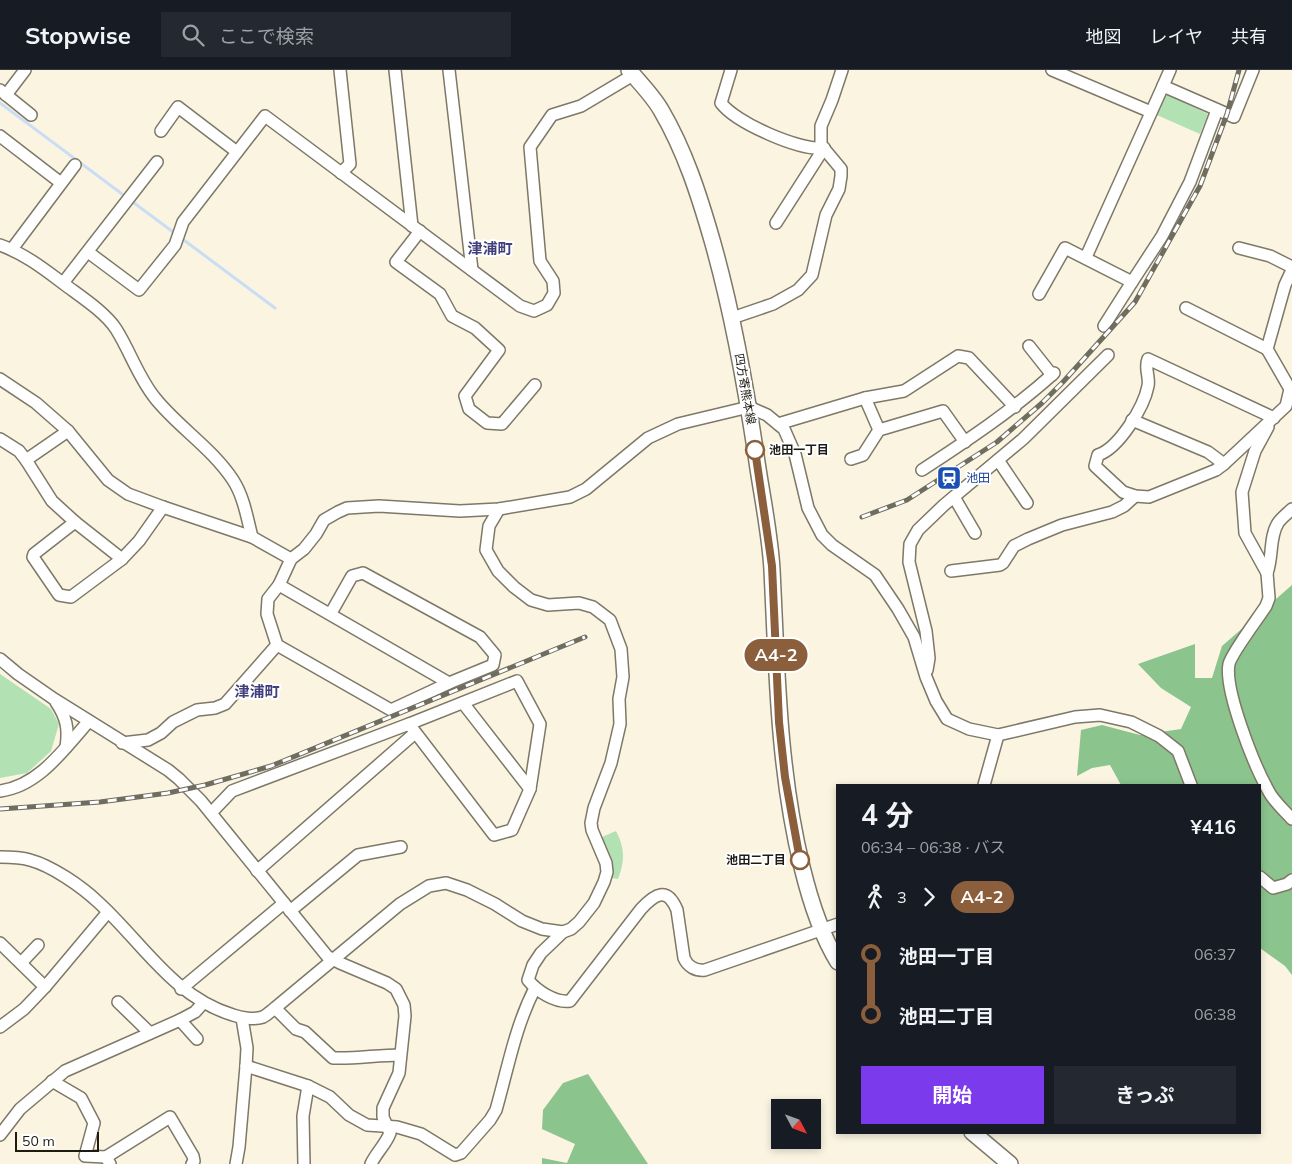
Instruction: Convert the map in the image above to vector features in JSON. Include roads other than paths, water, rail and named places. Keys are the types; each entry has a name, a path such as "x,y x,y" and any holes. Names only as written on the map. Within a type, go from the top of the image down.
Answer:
{"main road":[{"name":"四方寄熊本線","path":"631,72 660,107 681,146 700,198 725,285 749,407 772,566 779,722 785,777 798,851 810,897 826,941 836,958"},
{"path":"974,1134 1010,1164"}],"street":[{"path":"25,70 3,93 31,115"},
{"path":"340,70 350,164 341,173"},
{"path":"395,70 416,229 396,262 440,294 452,316 475,328 499,350 465,396 469,409 487,423 502,424 535,385"},
{"path":"449,70 472,270"},
{"path":"731,70 721,103 725,108 755,128 814,149 824,148"},
{"path":"732,318 773,304 798,290 812,275 826,215 839,189 841,176 841,169 821,145 821,126 842,70"},
{"path":"1052,70 1151,112"},
{"path":"1086,257 1170,70"},
{"path":"1163,86 1234,117 1253,70"},
{"path":"88,252 139,290 174,245 182,222 265,116 520,306 534,311 548,305 554,293 553,281 540,261 530,147 552,115 581,106 631,72"},
{"path":"161,131 178,108 236,152"},
{"path":"1104,326 1162,236 1190,182 1217,110"},
{"path":"2,142 61,183"},
{"path":"776,223 824,148"},
{"path":"63,283 157,162"},
{"path":"12,249 75,165"},
{"path":"0,245 12,249 42,266 86,299 115,327 150,392 207,450 233,480 242,499 252,537"},
{"path":"1039,294 1065,248 1132,282"},
{"path":"1239,248 1270,256 1292,268 1285,285 1267,349"},
{"path":"1285,285 1292,296"},
{"path":"1186,308 1267,349 1290,388 1286,406 1274,418 1224,464 1216,470 1149,497 1135,496 1123,492 1095,466 1098,455 1106,452 1119,441 1141,405 1148,385 1146,364 1148,358 1274,418"},
{"path":"922,470 1014,407 1053,374 1029,346"},
{"path":"926,677 929,658 926,631 909,562 910,544 918,530 954,496 1023,438 1108,355"},
{"path":"778,424 865,398 904,391 958,356 969,358 1014,407"},
{"path":"0,380 36,403 68,431 108,480 128,494 163,508 252,537 291,559"},
{"path":"865,398 879,430"},
{"path":"331,613 352,576 363,573 480,637 495,655 493,665 391,710 277,645 267,614 268,599 279,585 291,559 304,549 324,520 347,508 379,506 460,511 499,510 570,497 586,489 648,438 678,424 749,407 767,415 784,429 791,444 808,508 822,534 832,545 875,575 898,609 914,637 926,677 936,701 947,720 969,729 998,735 1075,717 1100,715 1131,722 1159,736 1178,751 1191,784"},
{"path":"851,459 863,455 879,430 942,411 965,442"},
{"path":"1274,418 1255,451 1242,492 1245,533 1267,573 1269,598 1266,606 1229,662 1229,674 1234,706 1268,792 1292,819"},
{"path":"1132,420 1208,452 1224,464"},
{"path":"26,460 68,431"},
{"path":"0,439 19,452 26,460 52,501 122,559"},
{"path":"998,460 1027,504"},
{"path":"954,496 975,533"},
{"path":"950,571 1000,565 1014,546 1062,526 1112,512 1124,506 1135,496"},
{"path":"75,522 34,554 33,557 59,595 72,597 122,559 139,541 163,508"},
{"path":"1267,573 1270,565 1274,532 1278,522 1292,509"},
{"path":"0,857 18,857 32,860 62,875 97,901 182,989 203,1003 242,1018 262,1017 275,1008 297,992 400,904 429,886 446,883 476,893 530,925 552,932 563,932 571,929 586,914 604,882 607,872 603,852 592,830 592,815 611,763 620,724 619,699 623,677 621,649 610,620 593,607 579,603 548,605 531,600 498,571 486,550 489,526 499,510"},
{"path":"279,585 331,613 449,683"},
{"path":"122,743 148,740 173,722 198,710 214,708 225,704 277,645"},
{"path":"0,659 54,699 179,779 211,813 310,937 328,956 396,989 404,1005 405,1016 399,1073 383,1108 383,1117 390,1133 388,1140 377,1152 371,1164"},
{"path":"211,813 232,792 412,729 463,703 517,681 540,724 530,788 512,830 494,835 412,729"},
{"path":"54,699 64,715 68,727 66,747"},
{"path":"463,703 530,788"},
{"path":"0,791 14,789 28,782 54,760 89,721"},
{"path":"257,871 412,729"},
{"path":"984,784 998,735"},
{"path":"182,989 287,907 358,855 400,847"},
{"path":"1261,878 1273,888 1287,884 1292,880"},
{"path":"563,932 541,953 533,965 528,980 535,988 561,1000 570,1001 641,909 651,898 657,895 664,895 678,910 684,958 686,963 698,971 836,925"},
{"path":"0,1027 24,1009 44,988 108,912"},
{"path":"0,943 44,988"},
{"path":"20,963 38,945"},
{"path":"246,1066 308,1086 330,1098 349,1115 367,1125 397,1127 421,1134 456,1160 490,1120 496,1110 516,1035 524,1011 535,988"},
{"path":"118,1002 150,1034"},
{"path":"0,1135 20,1109 65,1071 180,1020 195,1012 203,1003"},
{"path":"275,1008 296,1030 305,1032 333,1058 400,1055"},
{"path":"236,1164 246,1066 242,1018"},
{"path":"180,1020 197,1039"},
{"path":"52,1081 81,1098 94,1123 85,1156 108,1161 170,1117 193,1156 194,1161 192,1164"},
{"path":"304,1164 302,1116 308,1086"}],"waterway":[{"path":"0,103 275,308"}],"railway":[{"path":"862,517 907,500 997,442 1063,382 1135,302 1200,186 1227,114 1239,70"},
{"path":"0,809 100,802 168,793 205,785 271,766 585,637"}],"place":[{"name":"池田一丁目","path":"755,450"},
{"name":"池田","path":"949,478"},
{"name":"池田二丁目","path":"800,860"}],"district":[{"name":"津浦町","path":"490,249"},
{"name":"津浦町","path":"257,692"}]}
